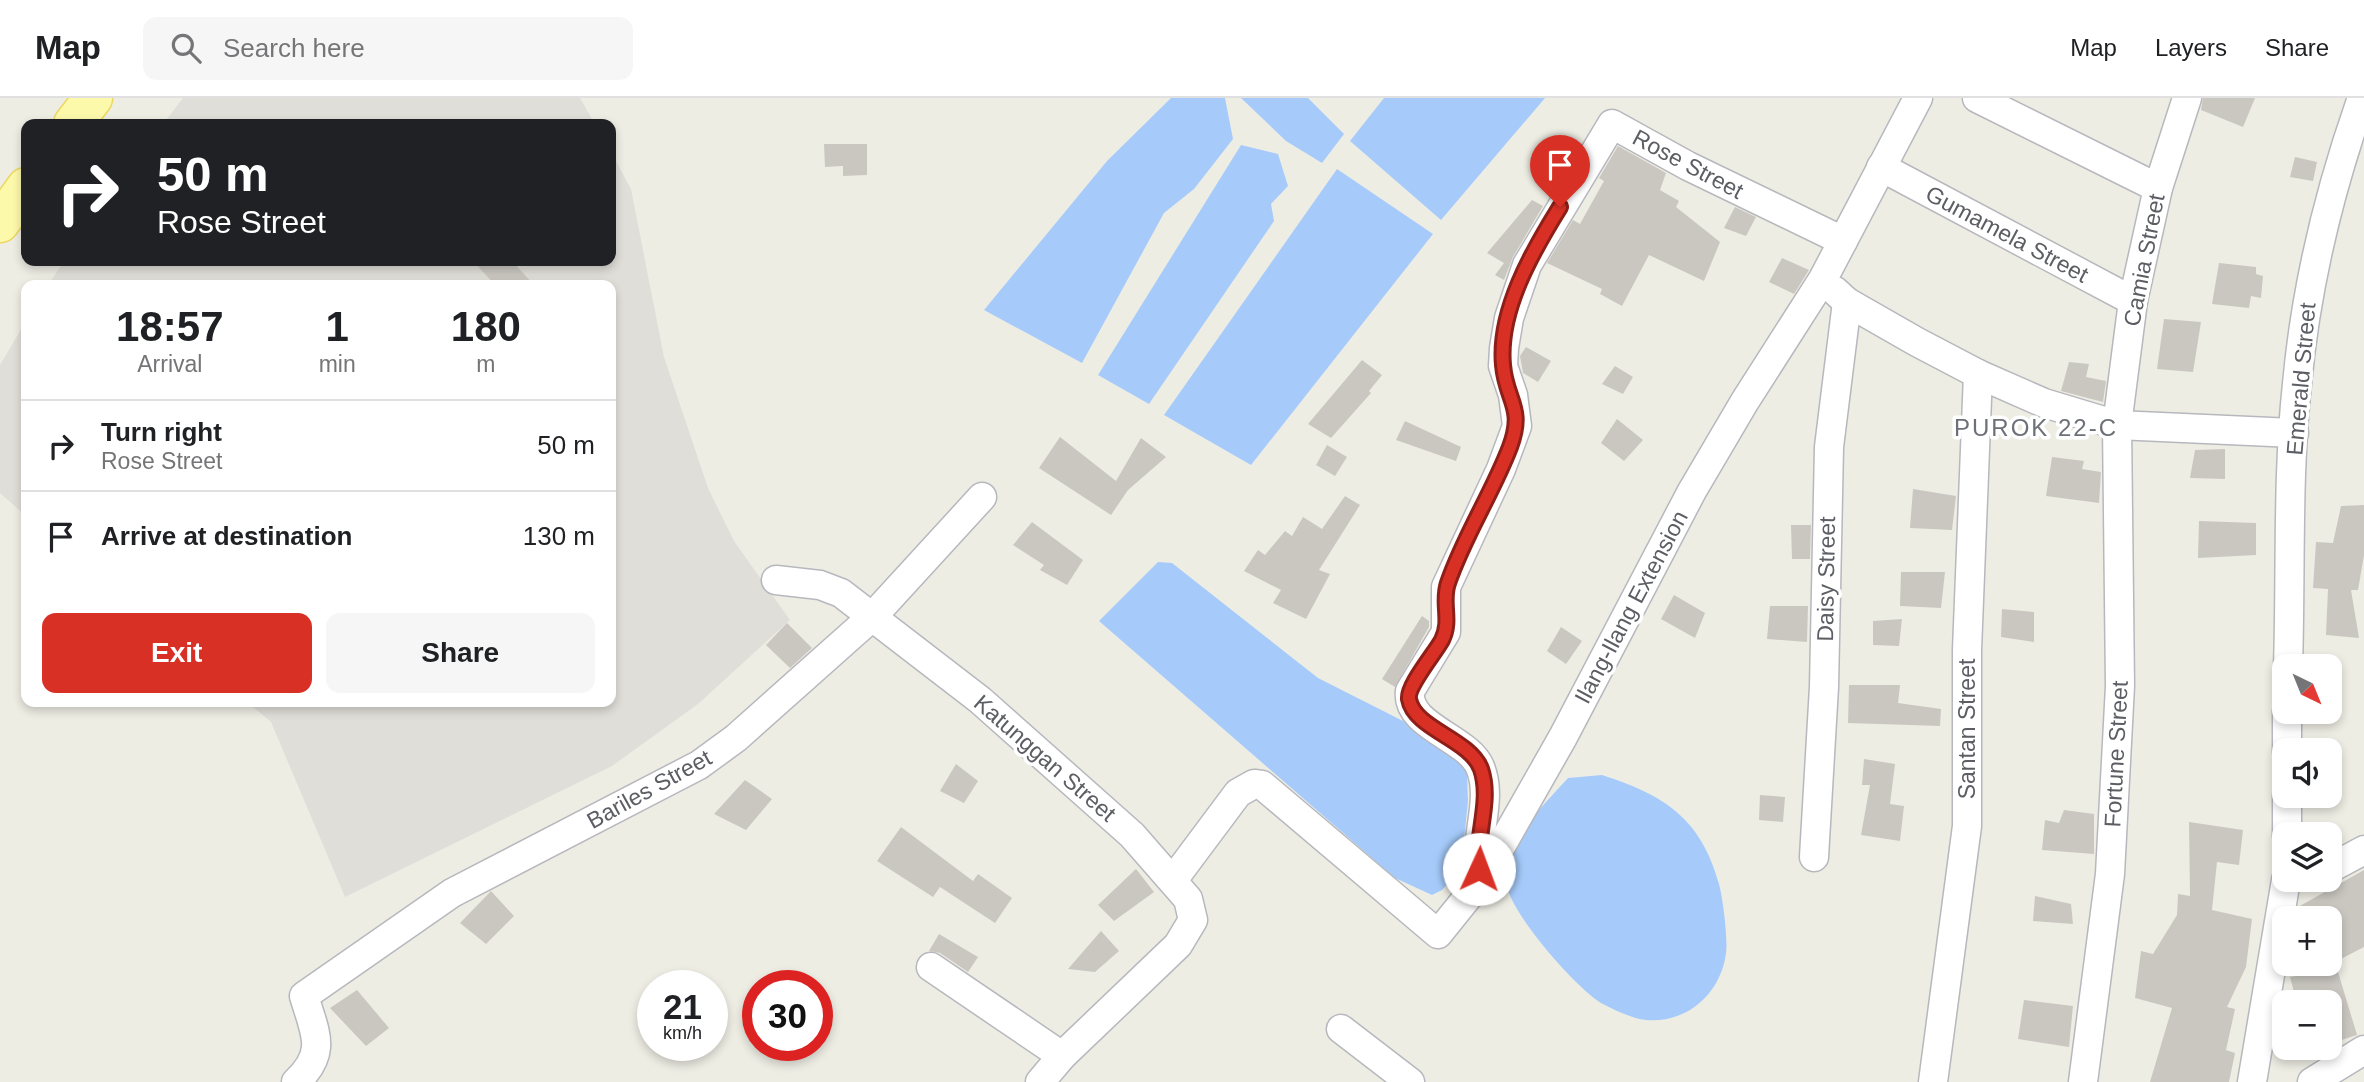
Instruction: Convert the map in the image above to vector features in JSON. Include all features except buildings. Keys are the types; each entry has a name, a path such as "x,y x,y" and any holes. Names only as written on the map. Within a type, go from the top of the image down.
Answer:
{"main road":[{"path":"78,119 93,98"},
{"path":"0,223 21,194"}],"street":[{"name":"Ilang-Ilang Extension","path":"1173,880 1238,793 1254,784 1270,790 1438,934 1483,878 1563,737 1692,491 1745,401 1823,279 1918,98"},
{"path":"1977,98 2158,188"},
{"name":"Camia Street","path":"2117,425 2133,301 2158,188 2188,98"},
{"name":"Emerald Street","path":"2288,654 2294,433 2302,339 2313,271 2328,205 2362,98"},
{"name":"Rose Street","path":"1483,878 1478,859 1485,802 1480,766 1465,748 1419,714 1409,698 1410,691 1446,632 1446,586 1501,469 1517,426 1513,395 1503,366 1504,348 1509,318 1527,265 1547,228 1612,124 1688,166 1843,241"},
{"name":"Gumamela Street","path":"1881,167 2133,301"},
{"path":"1823,279 1847,302 1978,374 2044,403 2117,425 2294,433"},
{"name":"Daisy Street","path":"1814,857 1824,687 1829,447 1847,302"},
{"name":"Santan Street","path":"1933,1082 1952,961 1967,826 1967,650 1978,374"},
{"name":"Fortune Street","path":"2083,1082 2110,874 2120,686 2117,425"},
{"name":"Bariles Street","path":"296,1082 316,1057 318,1044 303,996 452,892 699,765 736,738 873,616 982,497"},
{"name":"Katunggan Street","path":"776,580 820,585 841,593 873,616 980,700 1090,796 1173,880 1188,899 1193,920 1178,945 1062,1056"},
{"path":"2342,862 2364,850"},
{"path":"2252,1082 2291,892"},
{"path":"931,967 1062,1056 1040,1082"},
{"path":"1341,1030 1410,1082"},
{"path":"2312,1082 2364,1050"}],"shaded area":[{"path":"183,98 580,98 592,119 167,119"},
{"path":"616,161 631,189 664,357 708,488 734,541 790,620 698,704 612,766 345,897 271,722 253,707 616,707 616,280 51,280 61,266 616,266"},
{"path":"21,329 21,512 0,493 0,365"}],"water":[{"path":"1171,98 1225,98 1233,139 1194,189 1164,213 1082,363 984,310 1107,161"},
{"path":"1241,98 1308,98 1344,134 1322,163 1286,141"},
{"path":"1384,98 1545,98 1441,220 1350,141"},
{"path":"1241,145 1278,154 1288,186 1271,204 1274,221 1149,404 1098,375"},
{"path":"1337,169 1433,234 1251,465 1164,415"},
{"path":"1158,562 1172,563 1318,678 1409,724 1457,756 1467,774 1468,801 1462,859 1453,878 1442,890 1432,895 1395,878 1099,621"},
{"path":"1602,775 1644,791 1677,812 1702,842 1719,884 1726,938 1723,968 1709,993 1688,1011 1675,1017 1661,1020 1635,1018 1601,1003 1575,981 1542,945 1507,888 1505,874 1513,847 1539,810 1568,778"}],"district":[{"name":"PUROK 22-C","path":"2036,428"}],"route":[{"path":"1479,869 1485,802 1480,766 1465,748 1432,727 1411,705 1409,698 1410,691 1446,632 1446,586 1501,469 1517,426 1513,395 1503,366 1509,318 1527,265 1560,207"}]}
